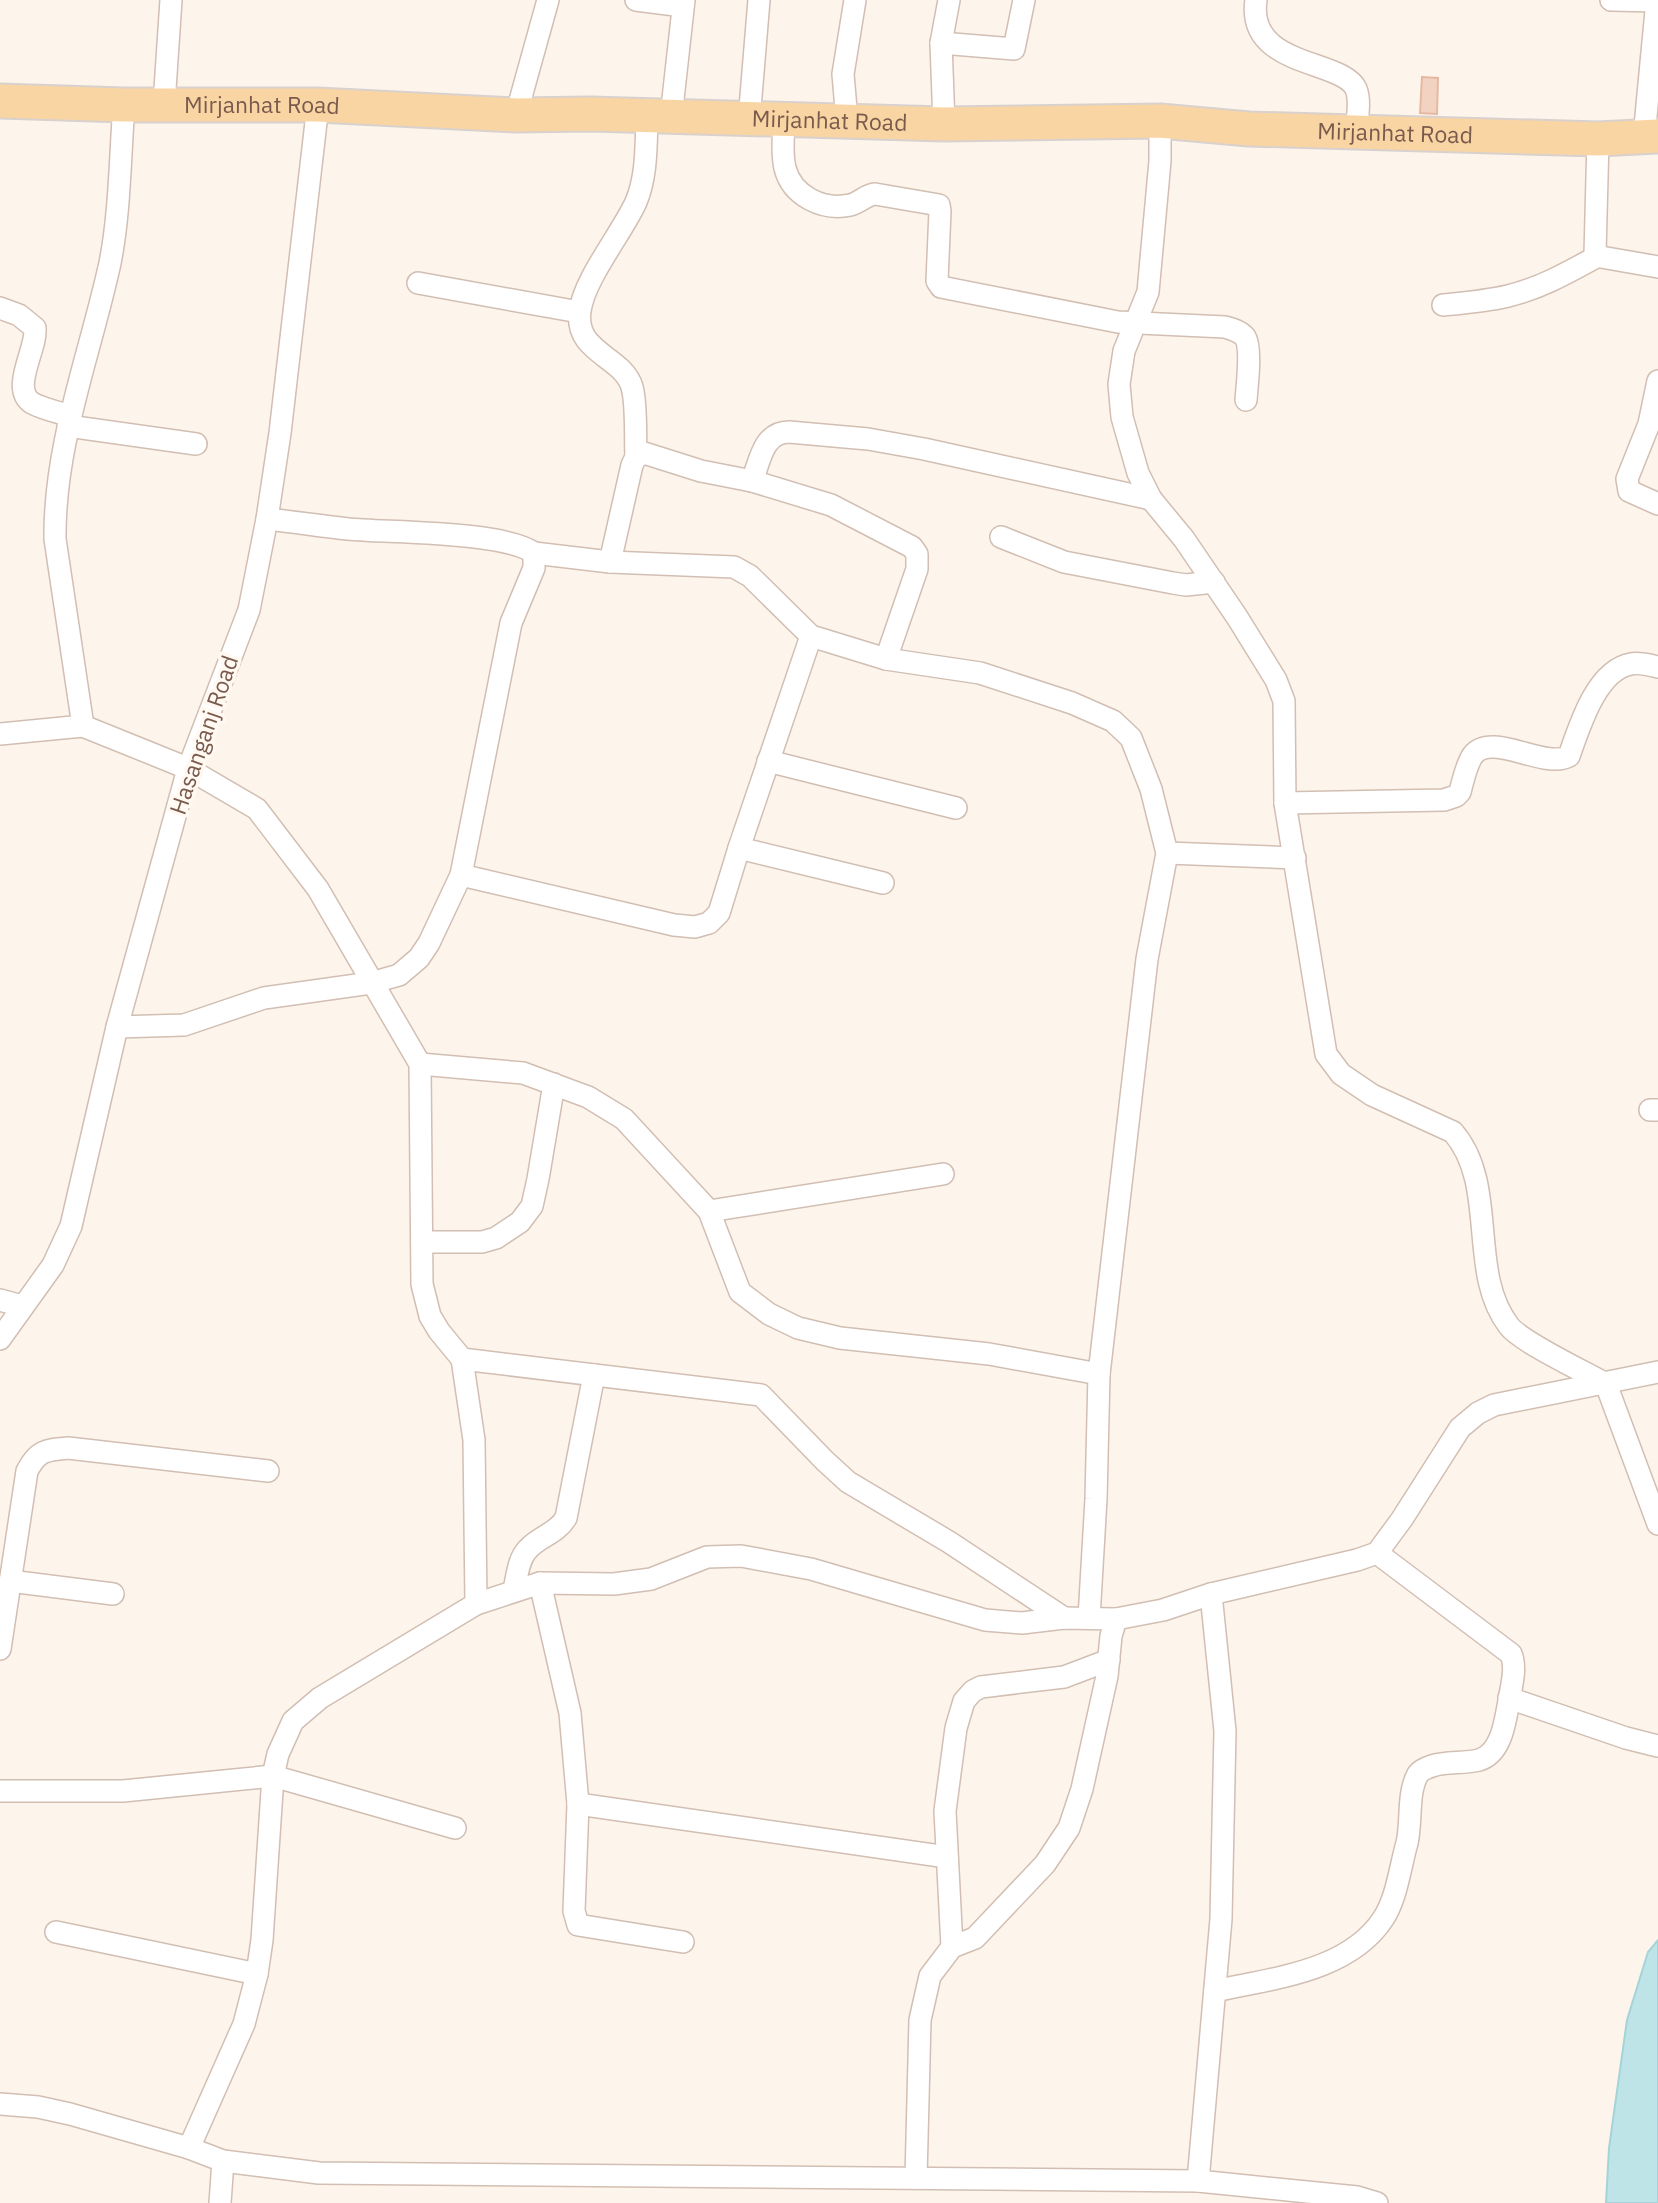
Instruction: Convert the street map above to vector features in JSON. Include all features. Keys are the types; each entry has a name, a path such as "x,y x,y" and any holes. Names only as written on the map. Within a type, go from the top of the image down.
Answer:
{"main road":[{"name":"Mirjanhat Road","path":"0,101 124,105 318,105 516,116 592,114 944,124 1160,121 1249,129 1598,139 1651,136"}],"street":[{"path":"163,104 171,0"},
{"path":"516,116 548,0"},
{"path":"610,562 636,457 632,388 624,374 586,340 579,313 593,277 636,202 659,117 684,3 636,0"},
{"path":"750,120 760,0"},
{"path":"848,121 843,74 855,0"},
{"path":"944,124 941,43 949,0"},
{"path":"941,43 1014,49 1024,0"},
{"path":"1256,0 1255,15 1259,29 1274,45 1289,56 1334,73 1353,84 1358,96 1356,132"},
{"path":"1611,0 1657,1 1651,136"},
{"path":"83,726 55,539 58,493 69,421 111,259 124,105"},
{"name":"Hasanganj Road","path":"0,1339 53,1265 71,1226 117,1027 188,769 249,610 280,433 318,105"},
{"path":"784,118 785,170 796,187 815,202 850,205 875,194 939,205 937,281 941,287 1069,310 1108,320 1225,327 1244,335 1248,344 1246,400"},
{"path":"1160,121 1160,161 1148,292 1124,351 1119,398 1132,456 1152,499 1214,582 1276,680 1284,701 1285,803 1326,1054 1341,1074 1372,1095 1453,1132 1462,1142 1469,1157 1482,1211 1490,1285 1509,1327 1525,1339 1606,1384 1658,1524"},
{"path":"1598,139 1594,250 1598,256"},
{"path":"1443,305 1506,297 1530,290 1561,277 1598,256 1658,267"},
{"path":"418,283 579,313"},
{"path":"0,308 19,315 35,328 32,351 23,380 27,398 34,404 69,421 196,444"},
{"path":"1658,381 1648,424 1627,479 1629,491 1658,504"},
{"path":"752,481 768,440 780,432 789,432 868,439 924,449 1152,499"},
{"path":"636,457 644,453 831,505 912,547 917,554 917,569 886,659"},
{"path":"267,519 348,529 488,539 517,545 534,553 610,562 734,567 750,576 811,636 886,659 980,673 1072,702 1113,721 1131,738 1152,789 1167,853 1147,959 1099,1374 1097,1499 1089,1618"},
{"path":"1000,537 1064,562 1086,567 1186,585 1214,582"},
{"path":"117,1027 184,1025 264,998 372,983 399,975 419,958 429,943 461,875 509,633 534,568 534,553"},
{"path":"461,875 674,925 695,927 709,923 719,913 811,636"},
{"path":"1285,803 1444,800 1460,792 1472,757 1484,748 1519,751 1556,761 1563,760 1569,756 1588,705 1614,670 1630,664 1658,667"},
{"path":"0,734 83,726 188,769 257,809 318,889 420,1064 422,1284 429,1316 462,1359 474,1440 476,1604"},
{"path":"768,761 956,808"},
{"path":"739,848 883,884"},
{"path":"1167,853 1295,858"},
{"path":"420,1064 523,1073 588,1097 624,1119 709,1211 740,1292 769,1314 798,1328 840,1338 989,1354 1099,1374"},
{"path":"422,1242 482,1242 496,1238 520,1222 532,1206 554,1084"},
{"path":"709,1211 943,1174"},
{"path":"0,1300 22,1306"},
{"path":"462,1359 761,1395 848,1482 948,1542 1064,1618"},
{"path":"189,2148 244,2024 257,1974 262,1940 273,1776 278,1754 293,1721 320,1698 476,1604 540,1583 614,1584 651,1579 707,1557 741,1556 811,1569 985,1620 1022,1623 1064,1618 1116,1619 1163,1610 1211,1594 1377,1553 1460,1428 1478,1413 1494,1405 1658,1372"},
{"path":"514,1590 521,1559 528,1549 559,1529 566,1518 594,1375"},
{"path":"0,1649 27,1471 33,1458 45,1450 68,1448 268,1471"},
{"path":"1215,1991 1319,1966 1359,1944 1383,1919 1393,1895 1408,1837 1414,1787 1419,1774 1423,1769 1437,1765 1481,1760 1492,1752 1504,1730 1514,1667 1511,1654 1377,1553"},
{"path":"10,1581 113,1594"},
{"path":"540,1583 570,1713 578,1804 574,1911 578,1925 683,1942"},
{"path":"1198,2181 1221,1919 1225,1731 1211,1594"},
{"path":"916,2178 920,2020 930,1976 952,1947 975,1938 1045,1864 1069,1828 1082,1789 1107,1676 1111,1636 1116,1619"},
{"path":"952,1947 945,1811 956,1728 964,1701 972,1691 981,1687 1064,1677 1109,1660"},
{"path":"1510,1698 1626,1738 1658,1746"},
{"path":"0,1791 123,1791 273,1776 455,1828"},
{"path":"578,1804 947,1857"},
{"path":"57,1931 257,1974"},
{"path":"0,2104 38,2107 70,2114 189,2148 223,2161 319,2173 1198,2181 1357,2197 1377,2203"},
{"path":"220,2203 223,2161"}],"water":[{"path":"1658,1940 1658,2203 1606,2203 1609,2148 1627,2020 1648,1952"}],"building":[{"path":"1422,77 1438,78 1437,114 1420,113"}]}
